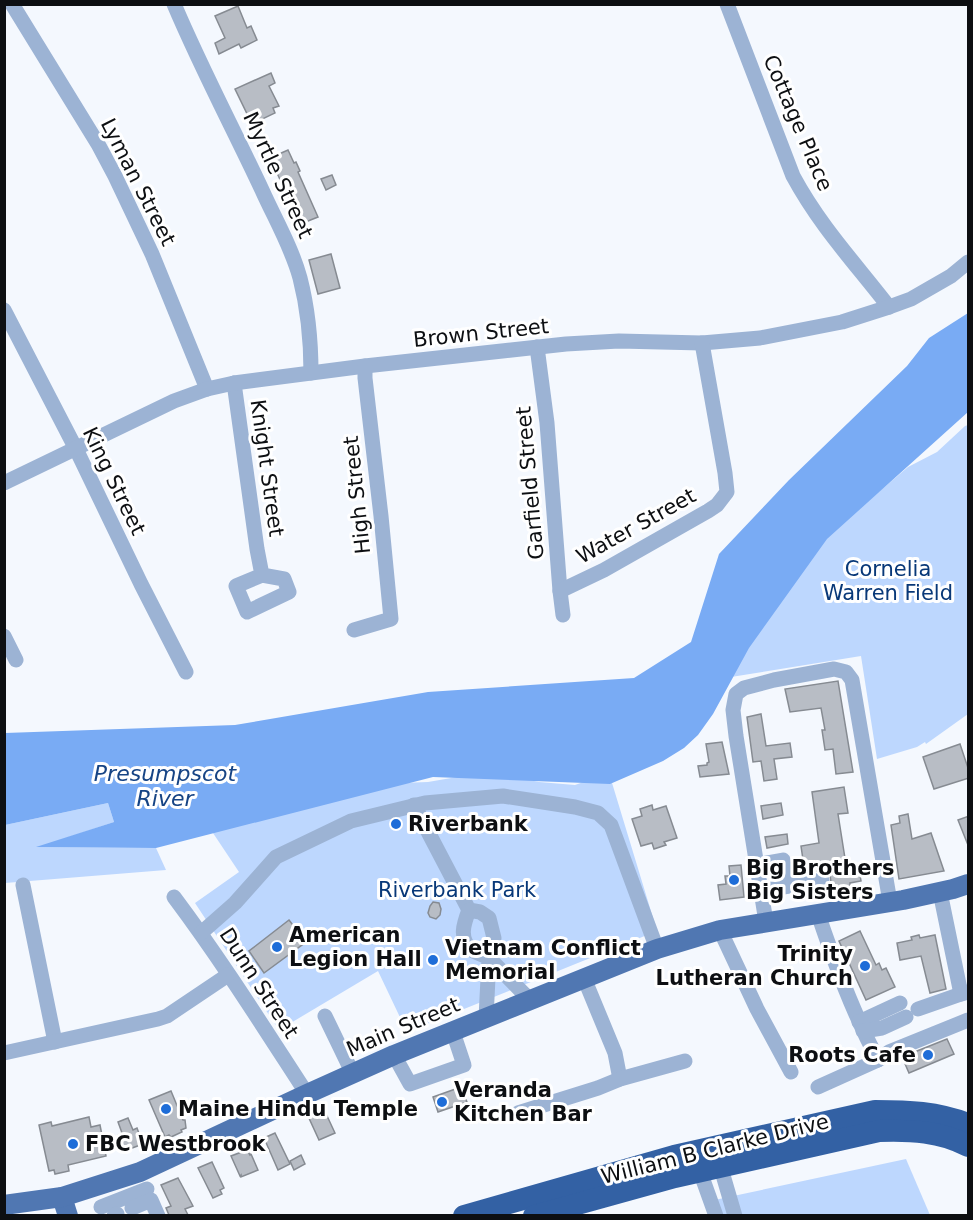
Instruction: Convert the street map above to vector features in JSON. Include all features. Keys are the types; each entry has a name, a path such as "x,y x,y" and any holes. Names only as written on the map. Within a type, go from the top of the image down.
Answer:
{"highway":[{"name":"William B Clarke Drive","path":"534,1215 593,1198 707,1159 875,1111 929,1113 969,1124"},
{"name":"William B Clarke Drive","path":"464,1215 707,1159 879,1131 913,1130 934,1134 969,1146"}],"main road":[{"name":"Main Street","path":"4,1205 65,1206 93,1188 143,1198 307,1094 394,1055 657,949 720,930 890,902 969,884"}],"street":[{"name":"Lyman Street","path":"12,4 98,144 115,176 152,254 207,390"},
{"name":"Myrtle Street","path":"174,4 286,241 300,276 309,328 311,373"},
{"name":"Cottage Place","path":"727,4 800,190 817,217 889,307"},
{"name":"Brown Street","path":"4,483 174,401 234,383 537,347 619,341 702,343 760,338 842,322 911,299 951,276 969,262"},
{"name":"King Street","path":"4,310 76,449 186,672"},
{"name":"Water Street","path":"560,591 603,570 708,511 717,505 727,492 702,343"},
{"name":"Garfield Street","path":"537,347 547,423 563,615"},
{"name":"High Street","path":"354,630 391,619 365,366"},
{"name":"Knight Street","path":"234,383 262,575"},
{"path":"4,636 16,660"},
{"path":"766,922 733,710 736,694 744,688 774,680 834,669 846,672 852,680 890,902"},
{"path":"201,933 235,903 276,857 351,820 424,802 502,796 575,807 598,813 611,825 657,949"},
{"path":"414,805 469,910"},
{"path":"756,865 783,860 788,886"},
{"path":"761,891 822,880"},
{"path":"23,885 55,1042"},
{"path":"861,1027 882,1028 912,1013 965,993 940,892"},
{"name":"Dunn Street","path":"174,897 241,992 307,1094"},
{"path":"469,910 480,912 489,918 494,938 489,958 486,1018"},
{"path":"469,910 463,924 464,939 471,950 489,958 530,1000"},
{"path":"818,914 861,1027 878,1060"},
{"path":"720,930 757,1009 791,1072"},
{"path":"4,1053 166,1016 228,975"},
{"path":"584,978 615,1053 620,1079"},
{"path":"861,1027 900,1003"},
{"path":"325,1016 353,1074"},
{"path":"818,1087 878,1060 889,1052 969,1020"},
{"path":"394,1055 410,1084 464,1065 453,1032"},
{"path":"518,1113 620,1079 686,1061"},
{"path":"707,1159 716,1215"},
{"path":"707,1159 735,1215"},
{"path":"93,1188 109,1213 143,1198 158,1215"}],"green space":[{"name":"Cornelia Warren Field","path":"968,425 968,714 926,744 925,742 917,747 877,759 861,656 731,677 784,573 908,467 937,452"},
{"name":"Riverbank Park","path":"609,773 657,931 407,1032 378,971 279,1030 195,903 239,872 209,827 400,783 500,774 539,782 575,785"},
{"path":"108,803 114,822 39,847 156,848 166,870 5,883 5,825"},
{"path":"906,1159 930,1215 718,1215 705,1202"}],"water":[{"name":"Presumpscot River","path":"968,313 968,412 827,539 749,648 713,714 698,735 684,748 663,761 610,784 433,777 156,848 36,847 114,822 108,803 5,825 5,733 235,725 428,692 634,678 691,642 719,554 789,480 907,366 929,338"}],"building":[{"path":"238,6 247,28 251,26 257,40 241,48 239,44 219,54 215,43 225,38 215,16"},
{"path":"271,73 275,83 269,86 279,106 273,108 275,113 252,124 235,89"},
{"path":"288,150 294,163 296,162 300,171 298,172 318,217 303,223 292,197 289,199 270,158"},
{"path":"332,175 336,185 326,190 321,179"},
{"path":"331,254 340,288 318,294 309,260"},
{"path":"838,681 853,772 836,774 833,749 825,750 822,730 825,730 821,708 790,712 785,689"},
{"path":"761,714 766,746 790,743 792,757 774,759 777,779 764,781 761,761 753,762 747,717"},
{"path":"722,742 729,774 700,777 698,766 707,765 709,762 706,744"},
{"path":"960,744 969,778 934,789 923,757"},
{"path":"844,787 848,813 838,814 847,871 859,869 861,881 850,883 850,889 828,893 827,888 831,883 830,874 821,870 805,873 801,846 819,843 812,792"},
{"path":"781,803 783,815 763,819 761,806"},
{"path":"652,805 653,810 666,806 677,838 664,842 666,845 654,849 652,843 641,846 632,819 642,816 640,809"},
{"path":"908,814 912,839 931,833 944,871 899,879 891,825 900,823 899,816"},
{"path":"969,816 969,845 968,845 958,820"},
{"path":"787,834 788,844 767,848 765,837"},
{"name":"Big Brothers Big Sisters","path":"741,865 744,897 720,900 718,885 726,884 725,876 730,876 729,866"},
{"path":"433,902 439,903 441,909 436,919 430,917 428,913"},
{"name":"American Legion Hall","path":"289,920 306,942 264,973 249,951"},
{"name":"Trinity Lutheran Church","path":"860,931 876,965 879,963 882,970 886,968 895,987 866,1000 839,941"},
{"path":"919,935 920,938 935,935 946,989 930,993 921,956 900,960 897,943 912,940 911,937"},
{"name":"Roots Cafe","path":"947,1039 954,1054 909,1073 902,1057"},
{"path":"461,1087 467,1102 438,1112 433,1097"},
{"name":"Maine Hindu Temple","path":"171,1091 183,1120 185,1120 186,1128 171,1137 169,1135 165,1137 149,1100"},
{"path":"321,1103 335,1133 319,1140 308,1116 311,1114 309,1109"},
{"name":"FBC Westbrook","path":"89,1117 91,1127 100,1125 106,1156 68,1165 69,1171 55,1174 54,1170 49,1171 39,1125 51,1122 52,1126"},
{"path":"128,1118 133,1130 137,1128 143,1144 124,1151 118,1135 122,1133 118,1122"},
{"path":"275,1133 290,1164 278,1170 264,1138"},
{"path":"247,1150 258,1170 241,1177 231,1156"},
{"path":"301,1155 305,1164 294,1170 290,1161"},
{"path":"212,1162 224,1188 220,1190 222,1194 213,1198 198,1168"},
{"path":"178,1178 193,1206 185,1209 188,1215 169,1215 166,1208 171,1206 161,1185"}],"place":[{"name":"Riverbank","path":"396,824"},
{"name":"Big Brothers Big Sisters","path":"734,880"},
{"name":"American Legion Hall","path":"277,947"},
{"name":"Vietnam Conflict Memorial","path":"433,960"},
{"name":"Trinity Lutheran Church","path":"865,966"},
{"name":"Roots Cafe","path":"928,1055"},
{"name":"Veranda Kitchen Bar","path":"442,1102"},
{"name":"Maine Hindu Temple","path":"166,1109"},
{"name":"FBC Westbrook","path":"73,1144"}]}
